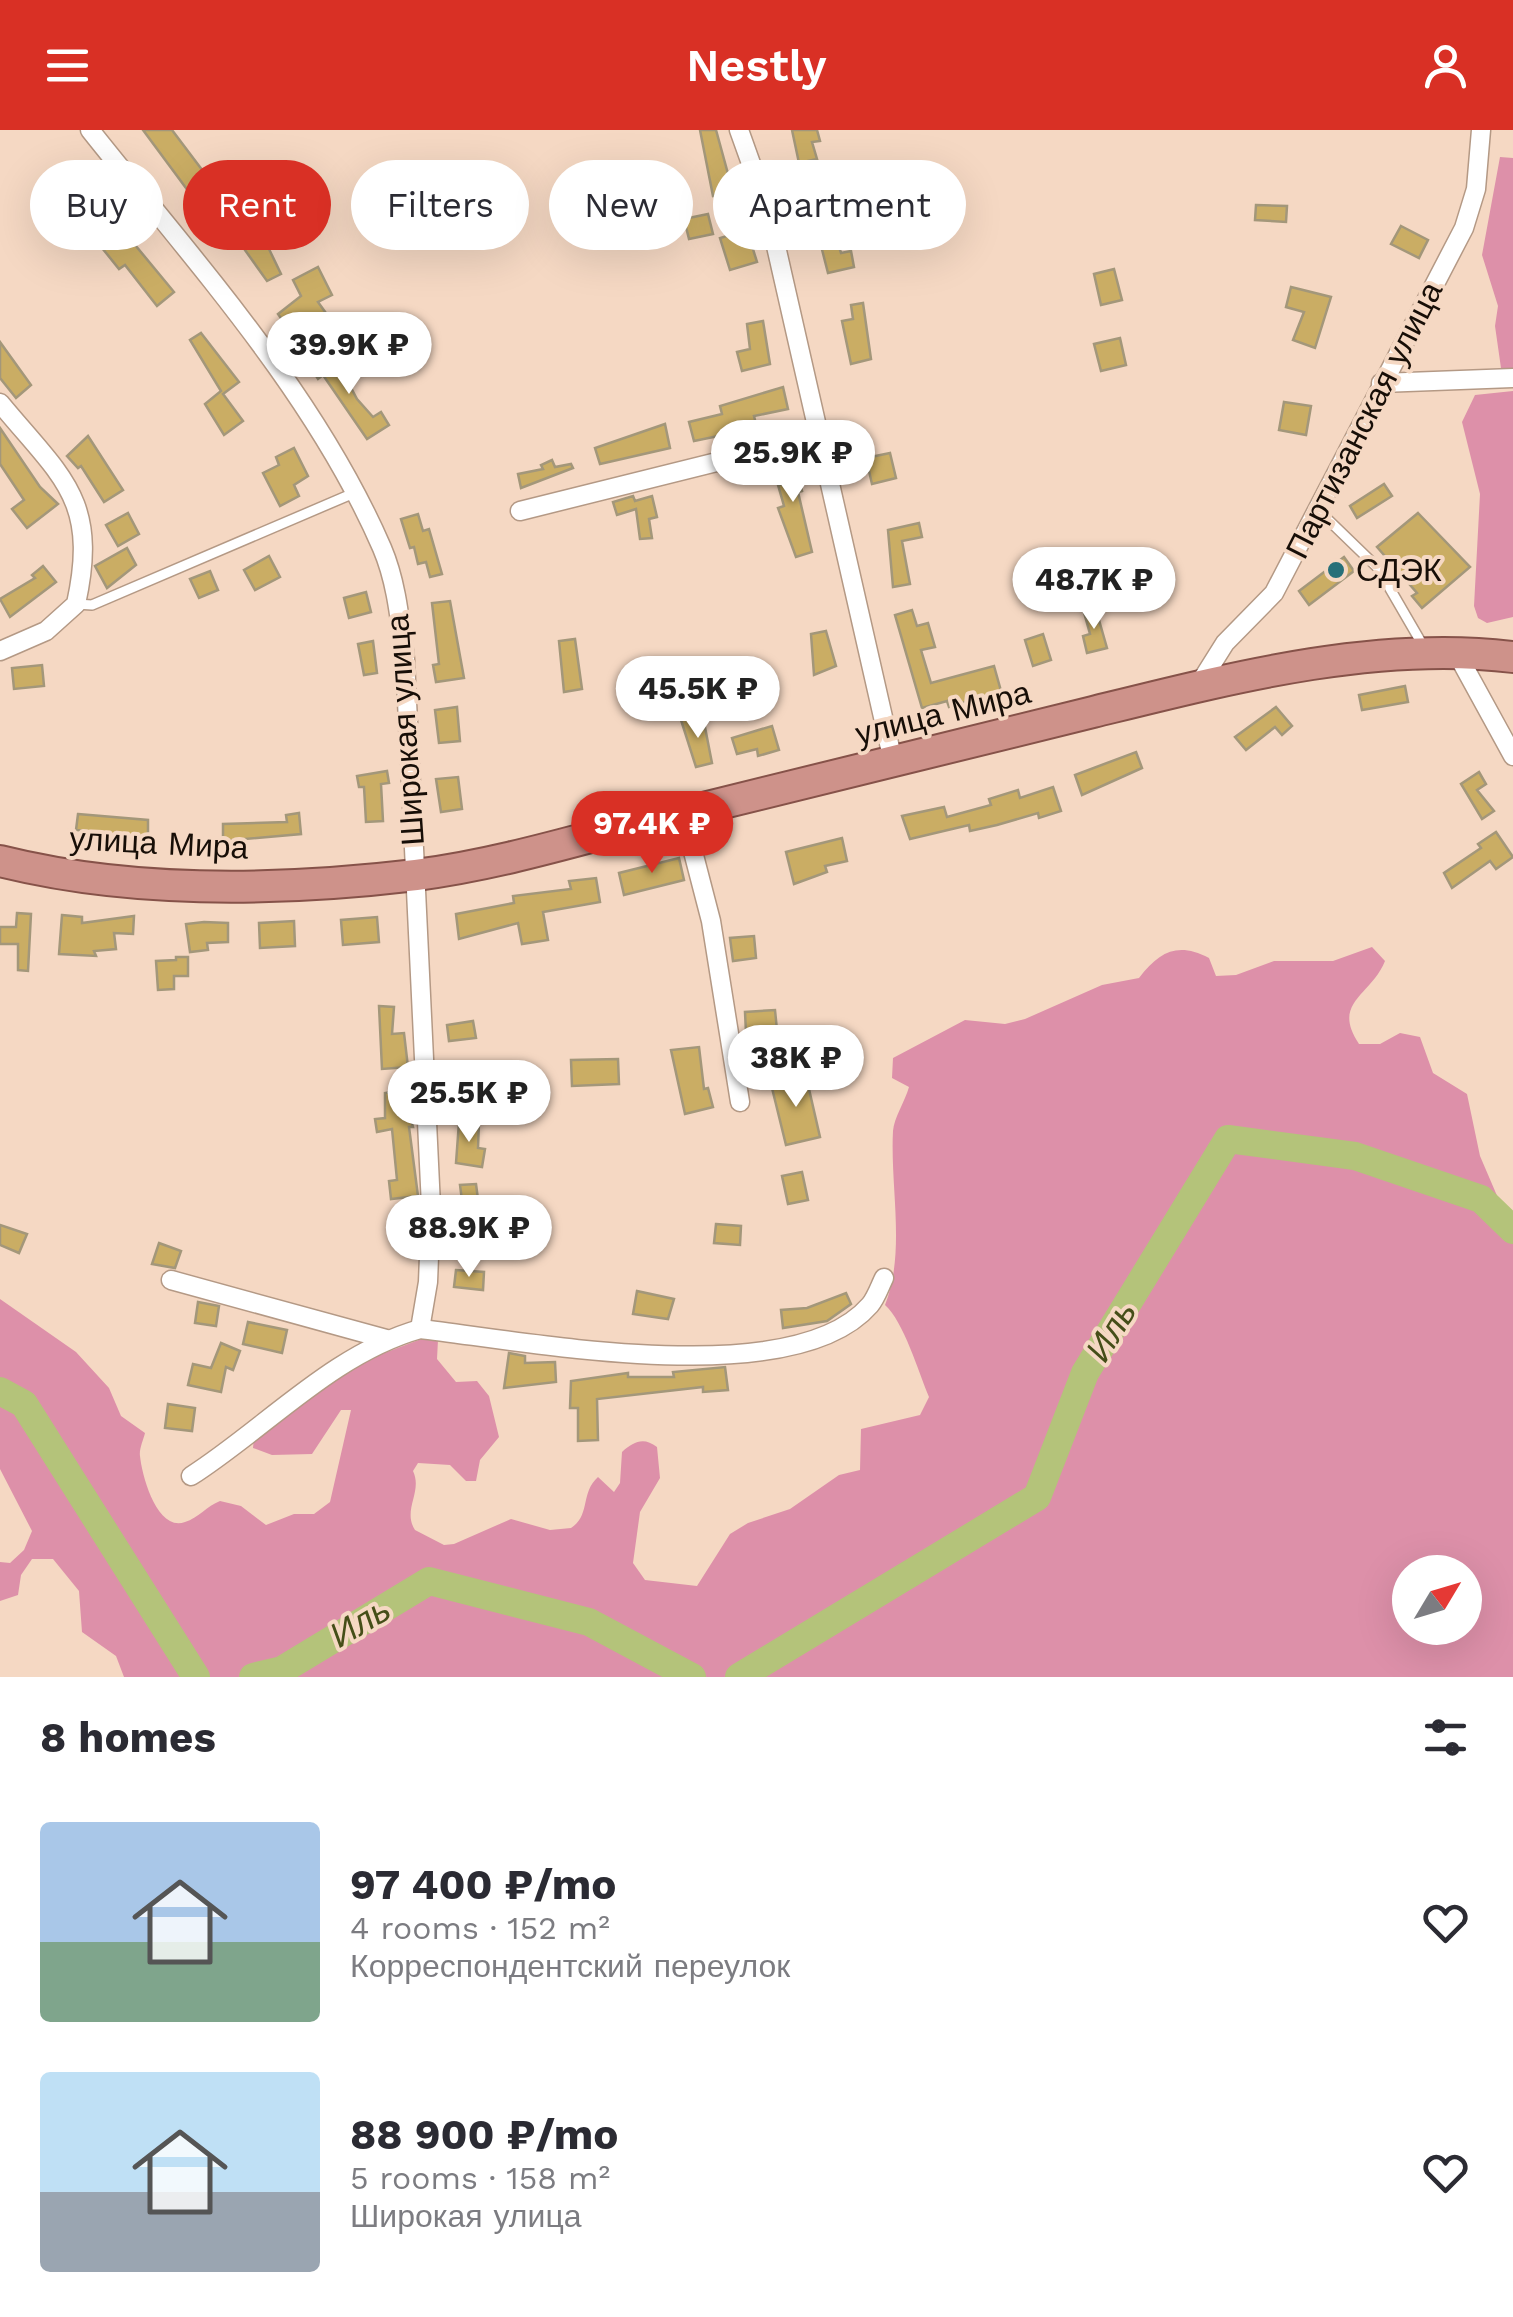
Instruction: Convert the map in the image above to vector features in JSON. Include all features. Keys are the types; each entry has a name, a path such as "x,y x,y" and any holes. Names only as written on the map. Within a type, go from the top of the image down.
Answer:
{"highway":[{"name":"улица Мира","path":"0,861 118,880 200,885 416,874 577,842 1198,687 1377,656 1502,655"}],"street":[{"name":"Широкая улица","path":"90,130 215,286 307,414 354,493 382,550 394,588 405,660 432,1206 428,1282 420,1329"},
{"path":"739,130 768,211 893,761"},
{"name":"Партизанская улица","path":"1198,687 1225,643 1274,593 1464,228 1476,189 1481,130"},
{"path":"1381,383 1513,378"},
{"path":"0,403 66,483 82,516 76,604 46,632 0,651"},
{"path":"520,511 821,436"},
{"path":"1442,653 1513,756"},
{"path":"683,813 711,921 740,1102"},
{"path":"191,1476 270,1415 386,1339 420,1329 678,1357 751,1353 805,1344 844,1325 870,1305 884,1278"},
{"path":"171,1280 386,1339"}],"lane":[{"path":"76,604 92,605 354,493"},
{"path":"1318,510 1378,568 1442,653"}],"shaded area":[{"path":"1500,157 1513,158 1513,368 1501,368 1495,326 1498,306 1482,255"},
{"path":"1513,391 1513,617 1487,623 1478,618 1474,606 1480,494 1462,422 1475,395"},
{"path":"1372,947 1385,961 1351,1009 1349,1018 1359,1044 1380,1044 1400,1033 1420,1037 1433,1073 1467,1094 1480,1156 1513,1233 1513,1677 124,1677 116,1656 82,1632 79,1591 53,1559 32,1559 21,1575 18,1595 0,1601 0,1562 10,1563 24,1550 32,1531 0,1469 0,1299 76,1352 109,1388 121,1416 145,1433 140,1453 148,1488 159,1511 175,1523 190,1520 220,1501 241,1506 266,1525 294,1514 314,1514 330,1502 351,1410 341,1410 312,1454 272,1455 253,1448 254,1437 361,1362 429,1336 438,1340 437,1359 456,1382 477,1381 489,1396 499,1437 480,1460 476,1481 466,1481 450,1465 418,1463 413,1471 416,1486 411,1515 415,1530 444,1545 511,1519 550,1530 571,1528 581,1517 592,1483 598,1477 614,1492 620,1483 622,1452 643,1441 657,1447 660,1478 640,1512 633,1563 645,1580 697,1586 730,1534 748,1523 790,1509 839,1475 860,1470 861,1429 920,1415 929,1397 904,1335 885,1305 896,1242 893,1131 909,1087 892,1078 893,1058 965,1020 1005,1024 1102,985 1139,978 1154,961 1170,952 1188,951 1209,958 1216,976 1236,975 1274,961 1333,961"}],"building":[{"path":"143,130 172,130 195,160 183,160 183,184"},
{"path":"700,130 716,130 724,160 713,160 713,196"},
{"path":"792,130 817,130 820,141 812,142 817,159 798,160"},
{"path":"1256,205 1287,206 1286,222 1255,220"},
{"path":"708,214 713,234 693,238 693,217"},
{"path":"1401,226 1428,240 1419,258 1391,244"},
{"path":"104,250 139,250 174,292 157,306 125,265 119,269"},
{"path":"245,250 269,250 281,274 267,281"},
{"path":"724,250 753,250 757,262 730,270"},
{"path":"822,250 851,251 854,267 828,273"},
{"path":"318,267 332,295 318,302 328,316 295,338 278,314 301,296 293,280"},
{"path":"1114,269 1122,300 1101,305 1094,274"},
{"path":"1291,287 1331,297 1315,348 1293,340 1304,312 1286,307"},
{"path":"863,303 871,359 851,364 842,321 853,319 851,305"},
{"path":"763,321 770,364 742,371 737,352 750,349 747,324"},
{"path":"201,333 239,382 223,394 243,421 224,435 205,404 221,391 190,340"},
{"path":"1120,338 1126,365 1101,371 1094,344"},
{"path":"0,342 31,385 16,398 0,378"},
{"path":"333,354 357,399 373,417 381,412 389,425 367,439 323,375 318,379 311,368"},
{"path":"783,387 788,409 754,416 757,428 694,441 689,422 722,414 720,406"},
{"path":"1284,402 1311,406 1306,435 1279,430"},
{"path":"665,424 670,448 600,464 595,448"},
{"path":"0,428 40,487 58,504 27,528 12,509 24,500 0,464"},
{"path":"88,436 123,490 104,502 81,466 78,468 67,456"},
{"path":"294,448 308,476 294,485 299,496 280,506 263,473 279,465 276,457"},
{"path":"890,453 896,478 872,484 866,458"},
{"path":"802,454 804,462 796,464 802,491 798,492 812,552 796,557 778,508 784,506 777,460"},
{"path":"552,460 555,467 571,464 573,468 521,488 518,474 543,469 541,465"},
{"path":"1384,484 1392,496 1357,518 1350,506"},
{"path":"633,496 635,501 652,496 657,517 649,519 652,538 640,539 636,509 617,515 613,502"},
{"path":"128,513 139,534 118,546 106,525"},
{"path":"1418,513 1470,567 1422,608 1412,596 1417,593 1377,547"},
{"path":"418,514 423,531 429,529 442,574 430,577 426,562 418,564 414,547 410,548 401,519"},
{"path":"919,523 922,537 902,541 910,584 893,587 888,530"},
{"path":"127,548 136,565 107,588 95,566"},
{"path":"269,556 280,577 255,590 244,570"},
{"path":"1081,556 1088,581 1065,588 1058,563"},
{"path":"1344,557 1354,571 1309,605 1299,591"},
{"path":"43,566 56,582 10,617 0,599 35,578 32,575"},
{"path":"210,571 218,590 199,598 190,579"},
{"path":"366,592 371,612 349,618 344,598"},
{"path":"450,601 464,678 436,682 433,665 439,664 432,603"},
{"path":"1095,606 1107,648 1087,653 1083,636 1090,634 1083,609"},
{"path":"912,610 917,626 928,623 935,647 921,650 931,683 994,666 1001,691 949,707 947,701 922,708 895,615"},
{"path":"826,631 836,666 814,675 811,634"},
{"path":"1043,634 1051,660 1033,666 1025,640"},
{"path":"575,639 582,689 564,692 559,641"},
{"path":"373,641 377,673 364,675 358,644"},
{"path":"42,665 44,686 14,689 12,668"},
{"path":"1405,686 1408,702 1362,710 1359,695"},
{"path":"457,707 460,741 439,743 435,710"},
{"path":"1276,707 1292,726 1282,735 1275,727 1246,750 1235,737"},
{"path":"703,717 712,763 696,767 681,720"},
{"path":"772,726 779,750 758,756 757,749 737,754 732,738"},
{"path":"1136,752 1142,768 1082,795 1075,775"},
{"path":"387,771 389,783 381,784 383,821 366,822 364,787 359,787 357,776"},
{"path":"1479,772 1486,784 1477,790 1494,811 1482,819 1461,784"},
{"path":"458,777 462,809 441,812 436,779"},
{"path":"1053,787 1061,811 1039,818 1038,813 970,831 969,825 910,839 902,816 944,807 947,817 991,805 989,799 1018,790 1020,798"},
{"path":"299,813 301,834 223,841 223,824 287,822 286,815"},
{"path":"78,814 148,820 148,840 119,837 118,843 105,841 106,833 76,830"},
{"path":"1496,832 1513,857 1496,869 1490,861 1452,888 1444,873 1481,848 1478,844"},
{"path":"842,838 847,861 825,866 827,872 794,884 786,852"},
{"path":"679,858 684,880 624,895 619,873"},
{"path":"596,878 600,902 543,912 548,940 522,944 518,923 459,939 456,914 514,903 513,896 571,889 569,881"},
{"path":"17,913 31,914 28,971 18,970 18,944 0,944 0,927 16,927"},
{"path":"62,915 82,917 82,923 134,916 133,934 114,933 116,949 94,951 96,956 59,954"},
{"path":"377,917 379,942 343,945 341,920"},
{"path":"294,921 295,946 260,948 259,923"},
{"path":"228,923 228,942 207,943 208,950 190,952 186,924"},
{"path":"754,936 756,958 733,961 730,938"},
{"path":"188,957 188,976 174,976 174,989 158,990 156,961"},
{"path":"379,1006 394,1007 392,1034 404,1033 408,1067 382,1069"},
{"path":"775,1010 777,1030 746,1033 745,1012"},
{"path":"473,1021 476,1038 449,1041 447,1025"},
{"path":"699,1047 704,1089 708,1088 713,1107 685,1114 671,1050"},
{"path":"618,1059 619,1084 572,1086 571,1060"},
{"path":"806,1076 820,1137 786,1145 771,1084"},
{"path":"404,1090 413,1127 409,1127 418,1196 391,1199 389,1181 397,1180 392,1129 377,1132 375,1119 385,1118 385,1093"},
{"path":"459,1122 479,1123 478,1148 485,1149 482,1167 456,1163"},
{"path":"802,1172 808,1200 788,1204 782,1176"},
{"path":"476,1184 482,1230 466,1232 460,1185"},
{"path":"716,1224 741,1226 740,1245 714,1243"},
{"path":"0,1225 27,1234 19,1253 0,1245"},
{"path":"159,1243 181,1251 175,1268 152,1264"},
{"path":"456,1270 484,1272 483,1290 454,1287"},
{"path":"637,1291 674,1299 668,1319 633,1314"},
{"path":"846,1293 851,1304 827,1321 783,1328 781,1310 807,1308"},
{"path":"198,1302 219,1306 216,1326 195,1323"},
{"path":"248,1322 287,1330 282,1353 243,1344"},
{"path":"221,1343 240,1351 233,1370 226,1367 221,1392 188,1385 193,1364 211,1368"},
{"path":"509,1353 525,1356 525,1363 555,1362 556,1382 504,1388"},
{"path":"725,1367 728,1390 703,1392 703,1387 597,1399 598,1440 578,1441 578,1408 570,1408 571,1381 628,1373 628,1377 674,1377 673,1372"},
{"path":"168,1404 195,1408 192,1431 165,1428"}],"waterway":[{"name":"Иль","path":"739,1677 1037,1497 1085,1373 1228,1139 1355,1156 1481,1199 1513,1230"},
{"name":"Иль","path":"0,1391 24,1404 196,1677"},
{"name":"Иль","path":"253,1677 282,1670 429,1581 589,1622 692,1677"}],"place":[{"name":"СДЭК","path":"1336,570"}]}
